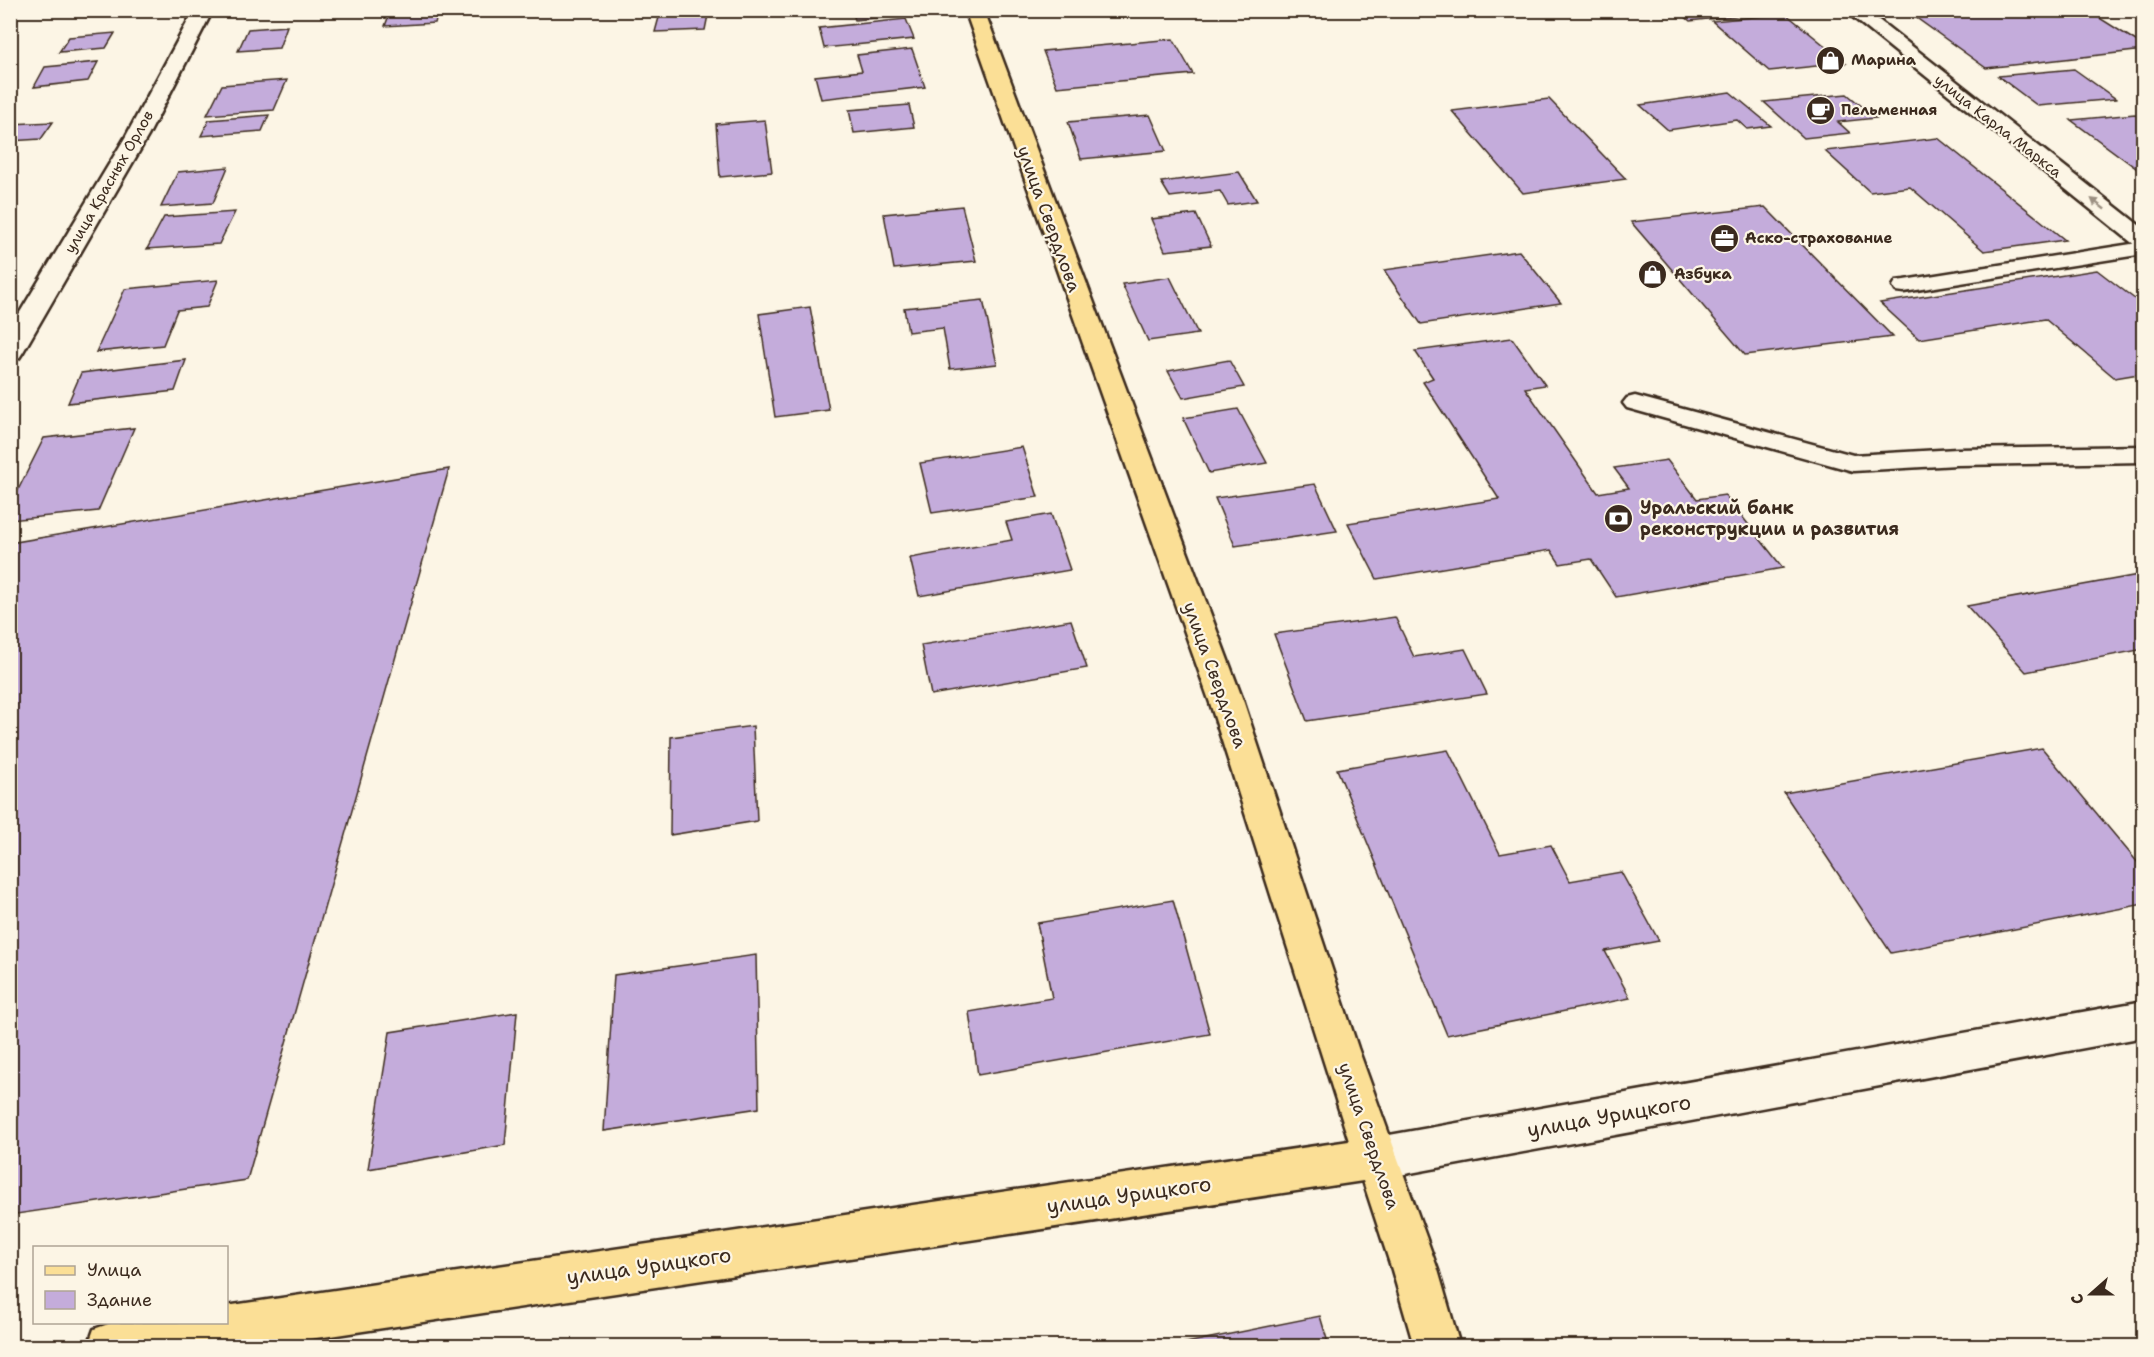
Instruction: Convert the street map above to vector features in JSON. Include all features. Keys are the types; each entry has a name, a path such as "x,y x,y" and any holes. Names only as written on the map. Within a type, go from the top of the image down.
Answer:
{"main road":[{"name":"улица Свердлова","path":"974,10 1227,703 1338,1048 1378,1158 1437,1347"},
{"name":"улица Урицкого","path":"111,1347 1378,1158"}],"street":[{"name":"улица Красных Орлов","path":"10,352 137,136 204,10"},
{"name":"улица Карла Маркса","path":"1853,10 2144,241"},
{"name":"улица Урицкого","path":"1378,1158 2144,1019"}],"lane":[{"path":"1471,10 1488,10"},
{"path":"1904,286 2144,248"},
{"path":"1635,403 1852,464 1957,457 2144,454"}],"building":[{"path":"391,10 439,10 435,23 385,26"},
{"path":"661,10 709,10 705,30 655,32"},
{"path":"852,10 908,10 909,15 855,20"},
{"path":"1677,10 1779,10 1780,11 1690,21"},
{"path":"1948,10 2087,10 2144,46 2144,50 1986,68 1911,14"},
{"path":"1786,14 1846,63 1769,71 1712,21"},
{"path":"906,19 914,39 824,48 819,28"},
{"path":"287,26 279,48 238,51 248,29"},
{"path":"115,33 106,48 59,52 69,37"},
{"path":"1173,39 1193,74 1057,87 1043,51"},
{"path":"912,49 925,87 821,99 815,76 862,71 857,55"},
{"path":"98,62 88,81 34,87 45,67"},
{"path":"2074,69 2116,99 2038,106 1998,76"},
{"path":"287,80 274,110 207,115 222,85"},
{"path":"1730,92 1771,126 1747,129 1737,120 1668,130 1640,105"},
{"name":"Пельменная","path":"1847,94 1876,118 1838,122 1850,133 1804,138 1764,102"},
{"path":"1549,99 1626,179 1523,193 1452,111"},
{"path":"909,105 914,127 854,133 849,110"},
{"path":"2135,114 2144,120 2144,174 2071,120"},
{"path":"269,115 262,131 201,136 209,120"},
{"path":"1150,115 1166,151 1081,159 1068,122"},
{"path":"765,120 772,172 720,177 716,124"},
{"path":"53,122 41,139 10,141 10,124"},
{"path":"1938,138 2065,240 1984,251 1910,187 1870,192 1825,151"},
{"path":"228,167 213,203 161,207 178,172"},
{"path":"1239,172 1257,201 1228,205 1220,191 1170,197 1161,182"},
{"path":"962,206 976,261 894,269 884,214"},
{"path":"1765,207 1893,337 1745,355 1631,222"},
{"path":"235,212 219,244 147,249 164,217"},
{"path":"1196,214 1211,246 1165,251 1151,219"},
{"path":"1519,251 1561,303 1421,324 1384,270"},
{"path":"2097,270 2144,306 2144,373 2115,378 2045,319 1919,339 1880,303"},
{"path":"1170,277 1198,334 1148,341 1122,284"},
{"path":"218,280 207,307 177,310 163,345 96,352 125,289"},
{"path":"983,300 997,364 950,369 943,328 908,332 904,308"},
{"path":"810,307 829,410 775,417 759,314"},
{"path":"1512,338 1545,385 1525,388 1598,493 1629,488 1614,468 1667,460 1697,499 1725,495 1783,568 1616,597 1591,559 1560,564 1551,550 1377,579 1348,523 1499,499 1423,382 1433,378 1415,351"},
{"path":"186,360 175,391 68,403 81,373"},
{"path":"1229,360 1244,387 1183,398 1168,371"},
{"path":"1238,409 1267,463 1209,473 1183,418"},
{"path":"134,428 98,511 10,520 10,506 44,438"},
{"path":"1022,447 1038,497 932,513 920,463"},
{"path":"449,469 247,1180 10,1215 10,543"},
{"path":"1315,484 1337,531 1235,546 1215,498"},
{"path":"1051,514 1070,570 919,596 910,558 1012,540 1006,522"},
{"path":"2144,574 2144,649 2026,672 1967,606"},
{"path":"1395,617 1414,657 1465,649 1487,694 1307,721 1274,634"},
{"path":"1071,620 1087,668 931,695 921,645"},
{"path":"753,726 757,821 670,835 671,737"},
{"path":"2042,748 2144,870 2144,904 1891,953 1784,793"},
{"path":"1448,750 1500,854 1551,845 1570,881 1621,872 1659,941 1605,951 1630,998 1447,1035 1337,769"},
{"path":"1173,900 1210,1034 978,1075 969,1012 1052,998 1037,923"},
{"path":"756,955 759,1108 604,1131 614,975"},
{"path":"517,1012 505,1145 368,1169 390,1032"},
{"path":"1320,1316 1329,1346 1171,1346"}],"place":[{"name":"Марина","path":"1830,60"},
{"name":"Пельменная","path":"1820,110"},
{"name":"Аско-страхование","path":"1724,238"},
{"name":"Азбука","path":"1653,274"},
{"name":"Уральский банк реконструкции и развития","path":"1619,518"}]}
